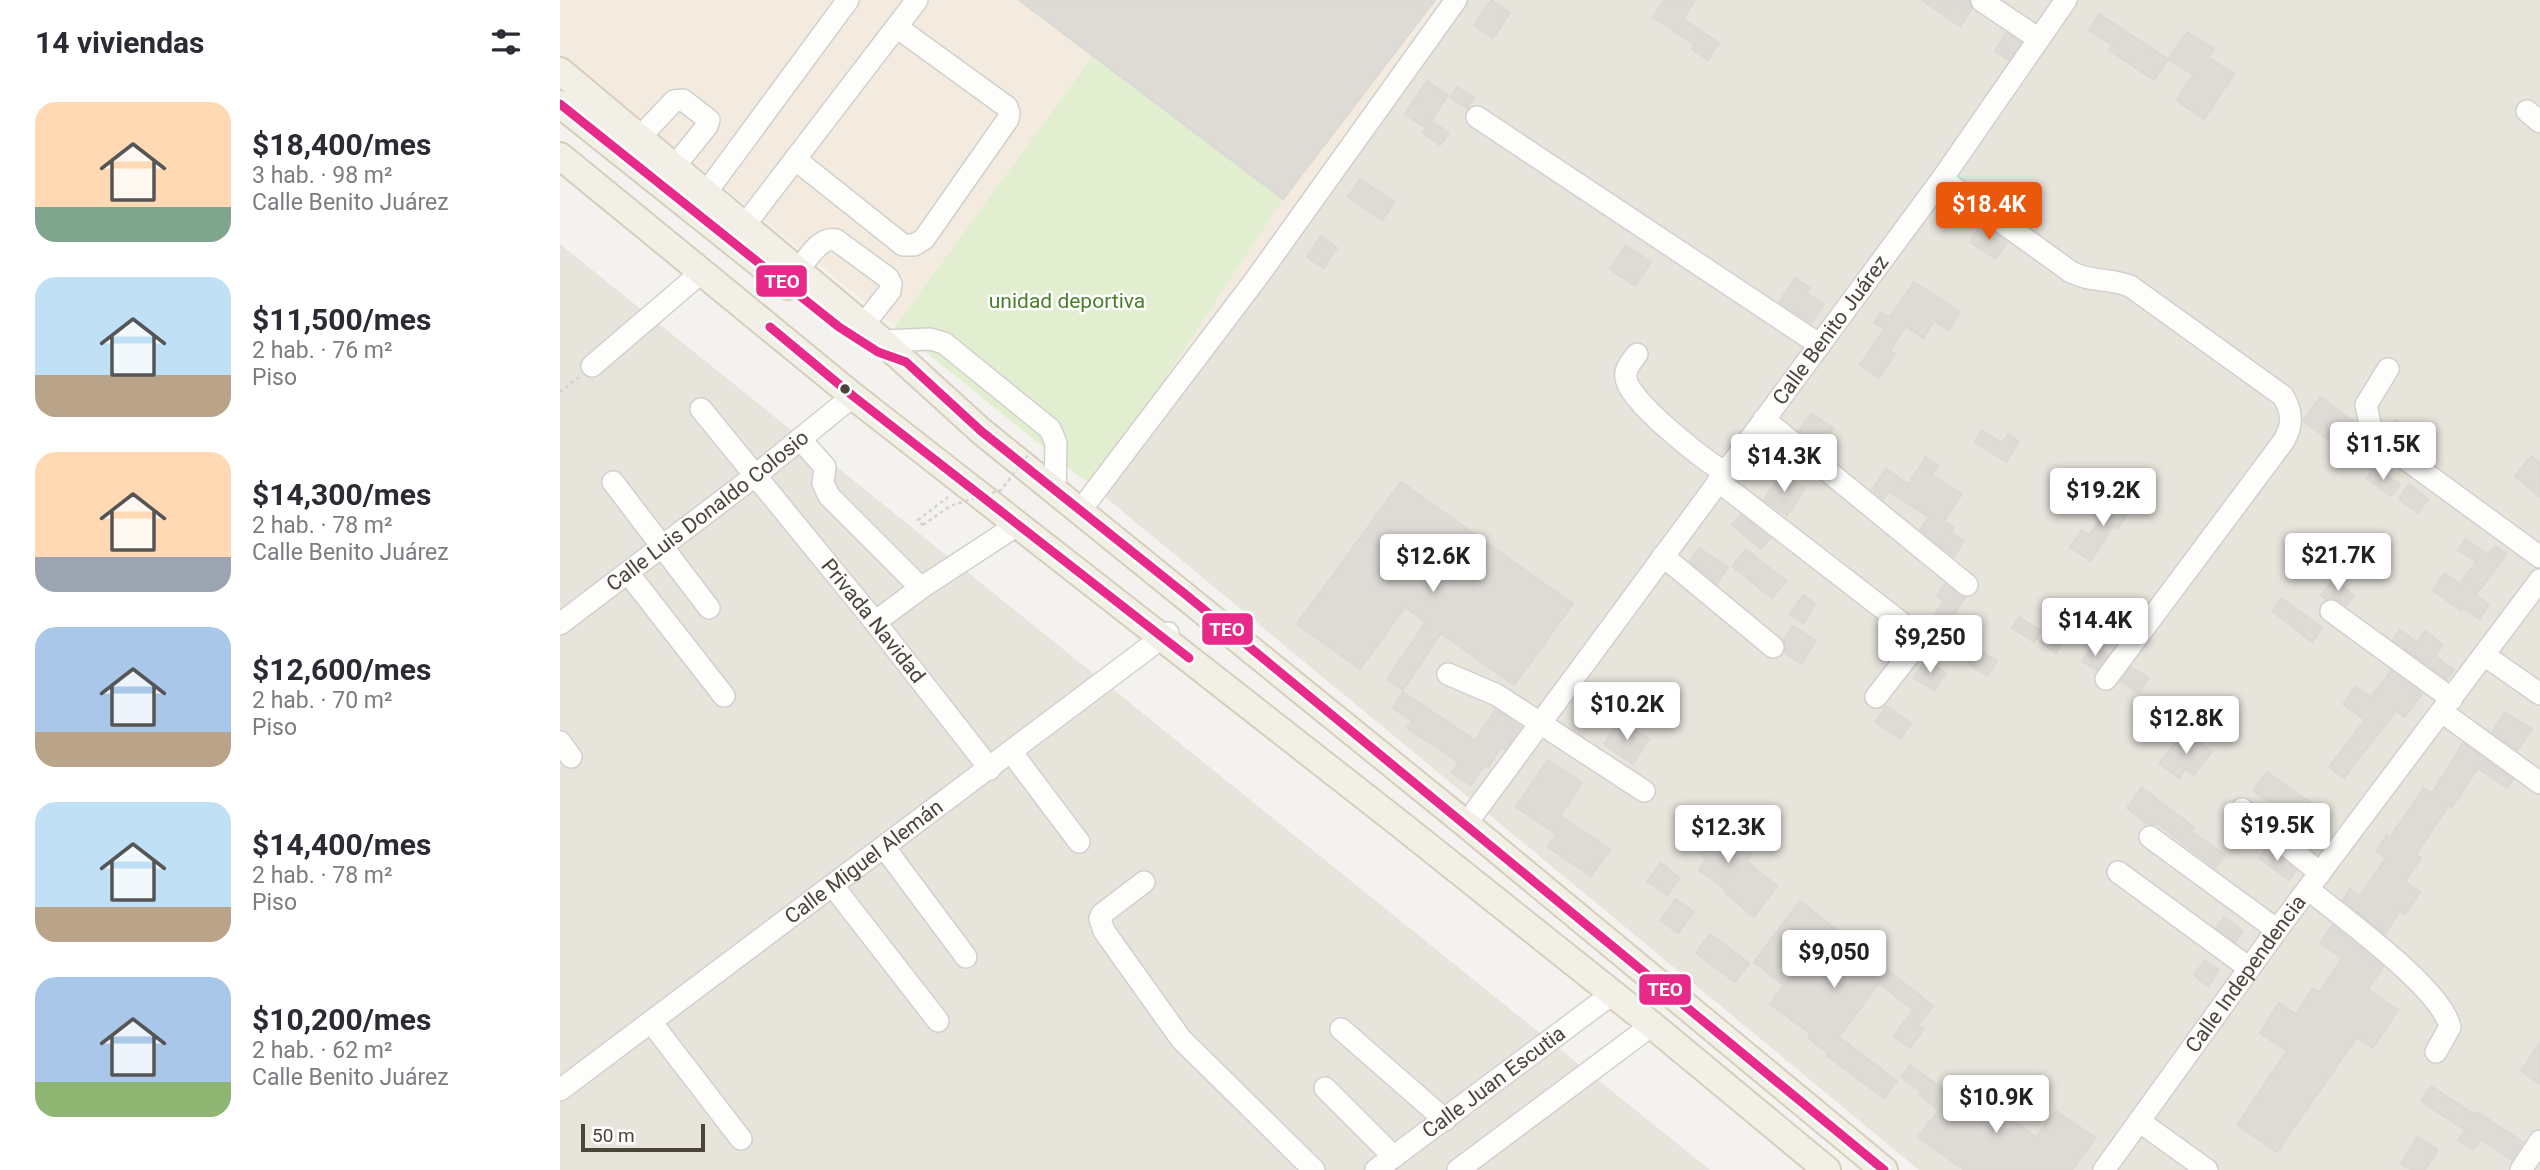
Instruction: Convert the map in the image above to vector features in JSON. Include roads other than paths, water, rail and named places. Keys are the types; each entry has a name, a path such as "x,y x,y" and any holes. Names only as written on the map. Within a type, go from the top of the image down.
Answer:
{"main road":[{"path":"560,71 798,271 861,331 878,352 906,362"},
{"path":"560,104 906,362 1055,492 1185,594 1884,1170"},
{"path":"560,136 1144,609 1170,641"},
{"path":"563,163 703,271 964,484 1170,641 1400,824 1652,1025 1826,1170"}],"street":[{"path":"705,194 848,0"},
{"path":"744,226 918,0"},
{"path":"1080,511 1256,279 1456,0"},
{"name":"Calle Benito Juárez","path":"1466,824 1941,179 2066,0"},
{"path":"1982,1 2039,39"},
{"path":"795,159 902,245 914,245 924,239 1008,119 1009,113 1007,107 898,28"},
{"path":"639,138 674,101 683,100 709,120 674,167"},
{"path":"1477,117 1820,345"},
{"path":"1941,179 2081,277 2130,286 2283,396 2291,411 2289,432 2283,442 2106,679"},
{"path":"798,271 823,241 831,238 888,278 890,291 861,331 944,343 1050,429 1056,443 1055,492"},
{"path":"592,366 703,271"},
{"path":"1637,354 1626,371 1625,381 1645,408 1710,463 1721,477 1916,637 1915,647 1876,697"},
{"path":"2388,369 2365,405 2371,429 2392,449 2540,557"},
{"name":"Calle Luis Donaldo Colosio","path":"564,613 628,573 756,475 853,396"},
{"name":"Privada Navidad","path":"701,410 875,622 990,769"},
{"path":"1764,419 1967,585"},
{"path":"800,439 825,467 823,483 829,496 921,588"},
{"path":"613,482 709,608"},
{"path":"875,622 921,588 1017,525"},
{"path":"1663,556 1773,647"},
{"path":"628,573 724,696"},
{"name":"Calle Independencia","path":"2104,1170 2277,930 2540,580"},
{"path":"2331,611 2540,783"},
{"name":"Calle Miguel Alemán","path":"560,1090 884,847 1170,641"},
{"path":"2484,655 2540,694"},
{"path":"1448,674 1497,695 1541,721 1644,791"},
{"path":"1012,753 1079,842"},
{"path":"2242,809 2421,983 2447,1014 2450,1027 2436,1052"},
{"path":"2150,837 2277,930"},
{"path":"884,847 966,957"},
{"path":"2118,872 2249,968"},
{"path":"1144,882 1102,914 1101,926 1181,1039 1314,1170"},
{"path":"833,886 938,1021"},
{"name":"Calle Juan Escutia","path":"1376,1170 1612,994"},
{"path":"651,1022 741,1139"},
{"path":"1458,1170 1652,1025"},
{"path":"1341,1029 1445,1120"},
{"path":"1325,1088 1394,1157"},
{"path":"2139,1121 2207,1170"},
{"path":"2521,1170 2540,1141"}],"park label":[{"name":"unidad deportiva","path":"1067,301"}]}
